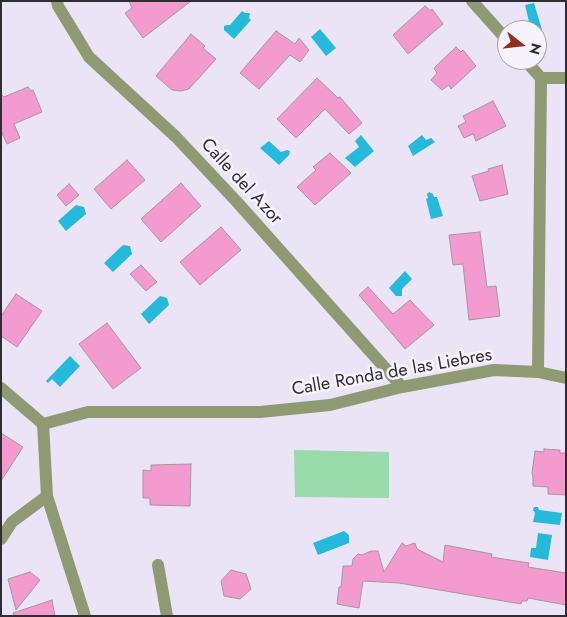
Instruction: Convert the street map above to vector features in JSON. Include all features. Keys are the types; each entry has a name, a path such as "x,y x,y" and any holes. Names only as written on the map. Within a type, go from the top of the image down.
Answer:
{"street":[{"name":"Calle del Azor","path":"57,1 58,6 89,57 176,137 237,202 402,387"},
{"path":"472,1 497,29"},
{"path":"534,70 541,78 538,372"},
{"path":"541,78 566,78"},
{"name":"Calle Ronda de las Liebres","path":"43,424 88,412 260,412 330,405 402,387 494,370 538,372 566,378"},
{"path":"1,388 43,424 47,496 85,616"},
{"path":"1,539 12,522 47,496"},
{"path":"158,565 167,616"}],"green space":[{"path":"294,450 389,452 389,498 295,497"}],"water":[{"path":"534,3 539,20 529,20 525,5"},
{"path":"242,11 250,13 249,18 251,20 234,39 224,30 224,26 230,25"},
{"path":"320,29 336,48 326,56 311,37"},
{"path":"361,135 374,151 355,167 345,158 359,147 355,141"},
{"path":"422,135 426,140 431,138 435,142 413,156 408,146"},
{"path":"269,141 281,152 290,151 289,155 279,165 260,148"},
{"path":"429,192 434,197 437,197 443,216 431,219 426,199"},
{"path":"76,205 84,207 86,214 66,231 58,221"},
{"path":"123,245 130,246 132,254 113,272 104,263"},
{"path":"405,271 412,279 402,289 402,296 396,296 389,288"},
{"path":"160,296 167,298 169,305 149,324 141,314"},
{"path":"70,356 80,366 60,387 52,379 48,383 46,381"},
{"path":"534,507 538,507 539,510 562,513 560,525 533,522"},
{"path":"344,531 349,535 349,543 318,555 313,543"},
{"path":"538,533 552,535 548,560 530,557 531,548 536,548"}],"building":[{"path":"129,1 191,1 143,38 125,13 132,8"},
{"path":"425,6 431,11 432,9 443,24 408,54 393,35"},
{"path":"276,31 295,44 299,38 309,50 300,62 290,55 259,89 240,73"},
{"path":"191,34 216,59 189,89 181,91 172,90 156,76"},
{"path":"456,47 461,52 463,50 476,66 451,89 449,85 442,90 431,80 437,73 434,68"},
{"path":"317,78 338,98 340,97 362,123 349,134 325,109 296,138 277,119"},
{"path":"28,87 31,91 33,90 42,112 14,124 20,138 7,144 1,131 1,94 4,97"},
{"path":"493,101 506,126 476,141 473,134 464,138 458,126 466,122 463,116"},
{"path":"330,153 351,173 315,205 297,187 316,170 313,167"},
{"path":"127,160 145,180 111,209 94,189"},
{"path":"502,165 508,194 480,201 472,176"},
{"path":"181,183 201,206 161,242 141,219"},
{"path":"69,184 79,195 66,206 57,195"},
{"path":"221,227 241,250 200,285 180,262"},
{"path":"480,232 487,287 496,286 500,316 469,320 463,264 453,265 449,235"},
{"path":"141,265 157,282 146,291 130,274"},
{"path":"368,287 393,314 410,300 434,325 405,349 359,295"},
{"path":"16,294 42,311 17,347 1,336 1,316"},
{"path":"107,323 141,368 113,389 79,344"},
{"path":"1,433 23,447 1,481"},
{"path":"544,449 560,450 560,453 566,453 566,495 548,494 548,487 533,486 532,473 535,451 544,452"},
{"path":"191,464 190,506 150,505 150,498 143,498 143,470 151,471 151,465"},
{"path":"402,543 406,546 415,543 417,549 443,562 445,545 492,554 491,557 529,563 528,567 566,573 566,605 528,598 527,601 522,601 521,604 399,583 363,581 359,608 337,604 343,566 352,566 353,559 358,554 362,555 371,551 378,551 384,572"},
{"path":"231,570 246,574 251,589 240,599 224,596 221,581"},
{"path":"30,572 40,580 16,610 8,579"},
{"path":"52,600 55,616 14,616 13,613"}]}
